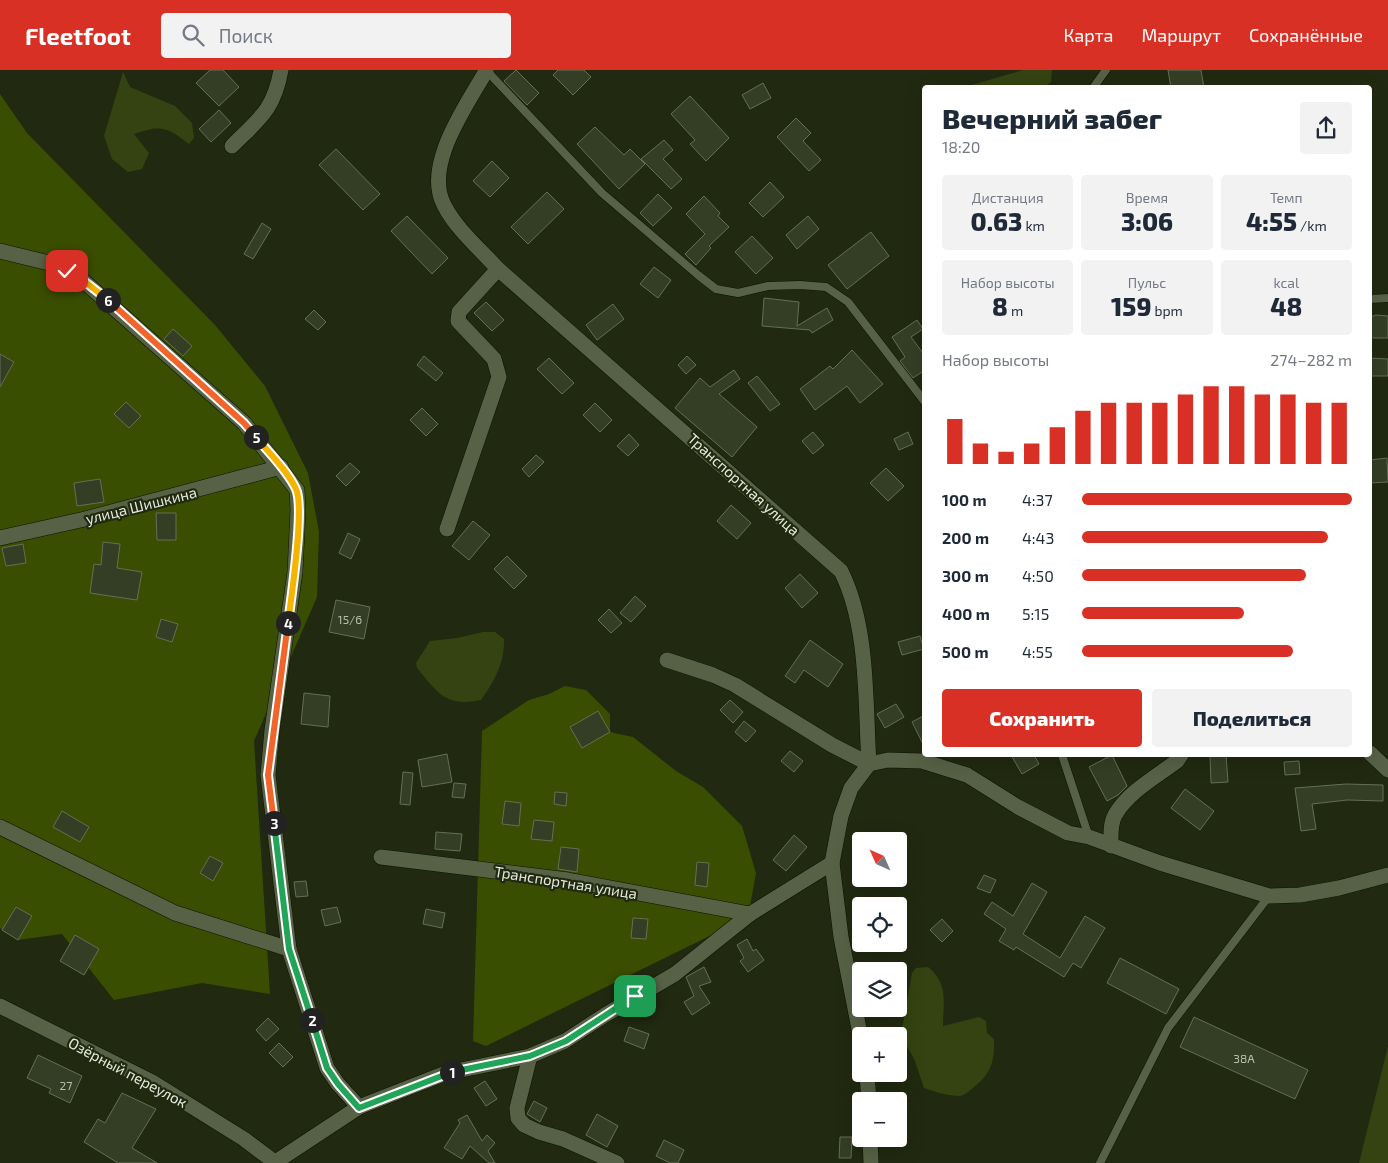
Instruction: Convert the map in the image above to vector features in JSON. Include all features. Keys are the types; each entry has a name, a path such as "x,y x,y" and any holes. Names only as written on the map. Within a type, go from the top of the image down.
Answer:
{"street":[{"path":"232,146 271,106 278,92 281,70"},
{"name":"Транспортная улица","path":"486,71 449,136 441,161 438,184 443,204 456,223 498,269 841,571 852,592 860,625 869,764"},
{"path":"0,251 49,263 79,277 244,423 297,490 298,519 295,572 272,730 268,775 289,949 327,1068 359,1108"},
{"path":"447,529 499,377 494,359 458,320 460,312 498,269"},
{"name":"улица Шишкина","path":"0,538 85,519 281,468"},
{"path":"667,660 714,675 735,685 832,745 869,764 888,760 922,761 967,775 1018,807 1068,833 1090,837 1160,863 1269,896 1300,895 1339,888 1388,875"},
{"path":"1372,755 1388,770"},
{"path":"1111,846 1110,830 1114,816 1138,790 1178,761 1180,757"},
{"path":"859,1027 841,937 832,863 841,816 851,788 869,764"},
{"path":"0,826 175,913 289,949"},
{"name":"Транспортная улица","path":"381,857 568,880 750,914"},
{"path":"275,1163 359,1108 446,1073 530,1056 566,1041 604,1015 675,974 750,914 832,863"},
{"name":"Озёрный переулок","path":"0,1006 154,1083 244,1139 275,1163"},
{"path":"530,1056 517,1108 518,1118 524,1125 563,1139 617,1163"},
{"path":"870,1147 871,1163"}],"lane":[{"path":"1095,85 1106,70"},
{"path":"486,71 602,193 698,276 716,289 738,293 768,286 800,284 826,287 848,302 922,398"},
{"path":"1372,299 1388,298"},
{"path":"1063,757 1090,837"},
{"path":"1100,1163 1168,1028 1269,896"}],"shaded area":[{"path":"1023,70 1052,70 1051,82 1047,85 972,85"},
{"path":"123,72 130,87 175,106 192,123 194,138 189,144 169,131 157,128 134,134 149,153 142,169 128,172 112,159 104,136"},
{"path":"0,94 27,133 215,325 265,386 308,473 319,532 317,597 254,741 270,994 202,983 114,1000 62,934 18,940 0,928"},
{"path":"483,632 495,632 504,639 504,647 498,671 481,700 459,702 451,700 437,691 417,668 416,663 430,641 457,638"},
{"path":"565,686 586,690 610,714 610,732 633,737 676,771 703,787 742,826 756,873 748,917 486,1046 473,1041 482,731 529,700 549,694"},
{"path":"928,967 939,980 944,1001 943,1026 979,1017 986,1021 987,1033 994,1039 993,1060 988,1072 980,1082 967,1093 960,1096 924,1088 915,1061 907,1046 907,1027 902,1027 904,1017 907,1017 907,1001 912,973 916,968"},
{"path":"1388,1046 1388,1163 1359,1163"}],"building":[{"path":"210,70 223,70 239,87 219,106 196,83"},
{"path":"516,70 539,93 527,105 504,81"},
{"path":"558,70 584,70 591,77 573,95 553,75"},
{"path":"1168,70 1201,70 1204,85 1170,85"},
{"path":"763,83 771,98 750,109 742,95"},
{"path":"690,96 729,138 706,161 690,144 695,140 671,114"},
{"path":"219,110 231,123 211,142 199,129"},
{"path":"796,118 811,133 803,141 821,160 809,171 777,137"},
{"path":"595,127 624,155 630,149 645,164 619,189 577,144"},
{"path":"664,140 673,150 663,159 682,179 671,189 641,159"},
{"path":"336,149 380,194 363,210 319,165"},
{"path":"492,161 509,178 490,197 473,181"},
{"path":"770,182 784,197 763,217 749,203"},
{"path":"547,192 564,209 528,244 511,227"},
{"path":"658,194 672,208 653,226 640,213"},
{"path":"704,196 720,213 718,216 729,227 709,246 711,248 696,265 685,254 705,234 686,214"},
{"path":"407,216 448,258 432,274 391,231"},
{"path":"808,216 819,229 797,249 786,235"},
{"path":"262,223 271,229 253,259 244,254"},
{"path":"871,232 889,256 847,289 828,265"},
{"path":"752,236 773,258 756,274 735,252"},
{"path":"654,267 671,280 658,298 640,284"},
{"path":"764,298 799,302 797,326 827,308 833,320 812,333 810,330 762,326"},
{"path":"486,302 504,320 492,331 474,313"},
{"path":"613,304 624,319 597,340 586,325"},
{"path":"314,310 326,322 318,330 305,319"},
{"path":"1372,316 1388,316 1388,338 1372,338"},
{"path":"917,320 922,330 911,337 922,352 922,372 913,378 900,361 905,357 892,337"},
{"path":"173,329 192,346 183,356 164,339"},
{"path":"852,350 883,384 860,403 847,386 815,410 800,389 830,366 833,369"},
{"path":"0,354 14,362 0,387"},
{"path":"424,356 443,373 436,381 417,365"},
{"path":"687,356 696,365 686,374 678,365"},
{"path":"549,358 574,383 562,394 537,369"},
{"path":"1372,358 1388,359 1388,376 1372,376"},
{"path":"734,370 740,379 719,394 757,427 732,457 675,408 700,378 710,387"},
{"path":"757,376 780,404 770,411 748,383"},
{"path":"126,402 141,416 129,428 114,414"},
{"path":"595,403 612,420 600,432 583,415"},
{"path":"422,408 438,424 426,436 410,420"},
{"path":"813,432 824,445 813,454 802,441"},
{"path":"908,432 913,444 899,450 894,439"},
{"path":"629,434 639,445 628,456 617,446"},
{"path":"536,455 544,462 529,477 522,469"},
{"path":"1387,458 1388,482 1372,483 1372,460"},
{"path":"350,463 360,472 346,486 336,476"},
{"path":"886,468 904,486 888,501 870,483"},
{"path":"100,479 104,502 77,506 74,483"},
{"path":"731,505 751,523 737,539 717,521"},
{"path":"156,513 176,513 176,540 157,540"},
{"path":"473,521 490,535 469,560 452,546"},
{"path":"348,533 360,539 351,559 339,553"},
{"path":"103,542 120,544 117,568 142,572 137,600 90,593 94,564 101,565"},
{"path":"23,544 26,563 6,566 2,548"},
{"path":"507,556 527,576 514,589 494,569"},
{"path":"800,574 818,593 802,608 785,588"},
{"path":"635,596 646,606 631,622 620,613"},
{"path":"336,600 370,607 364,639 329,632"},
{"path":"609,609 622,623 611,633 598,620"},
{"path":"161,619 178,624 172,642 156,637"},
{"path":"920,636 922,650 902,655 898,642"},
{"path":"810,640 843,664 828,687 804,670 795,683 785,676"},
{"path":"304,693 330,696 328,727 301,724"},
{"path":"730,700 743,712 733,723 720,710"},
{"path":"896,704 904,717 885,728 877,714"},
{"path":"598,711 610,732 582,748 570,727"},
{"path":"922,717 922,742 912,722"},
{"path":"744,721 756,731 746,742 735,732"},
{"path":"790,751 803,761 794,772 781,761"},
{"path":"447,754 452,782 422,787 418,760"},
{"path":"1012,757 1035,757 1039,764 1022,774"},
{"path":"1108,757 1113,757 1127,786 1118,795 1107,801 1089,767"},
{"path":"1210,757 1226,757 1228,782 1211,783"},
{"path":"1299,761 1300,774 1285,775 1284,762"},
{"path":"403,772 413,773 410,805 400,804"},
{"path":"454,783 466,784 464,798 452,797"},
{"path":"1346,784 1383,785 1383,801 1347,800 1312,804 1316,829 1301,831 1295,788"},
{"path":"1185,789 1214,811 1200,830 1171,808"},
{"path":"555,792 567,793 566,806 554,804"},
{"path":"505,801 521,803 519,826 502,824"},
{"path":"62,811 89,827 80,842 53,827"},
{"path":"534,820 554,822 552,841 531,839"},
{"path":"436,832 462,834 460,851 435,849"},
{"path":"794,835 807,847 786,871 773,860"},
{"path":"561,847 579,849 577,872 558,869"},
{"path":"210,856 223,863 213,881 200,873"},
{"path":"697,862 709,863 707,887 695,885"},
{"path":"984,875 996,880 990,893 977,888"},
{"path":"306,881 308,896 296,897 294,882"},
{"path":"1032,883 1047,892 1023,934 1060,958 1085,916 1105,928 1081,968 1073,963 1064,977 1016,947 1014,950 999,941 1006,929 984,914 992,902 1013,916"},
{"path":"16,907 32,916 18,940 2,930"},
{"path":"337,907 341,922 325,926 321,910"},
{"path":"426,909 445,913 442,928 423,924"},
{"path":"633,918 648,919 646,939 631,938"},
{"path":"942,919 953,931 942,942 930,930"},
{"path":"75,935 99,949 84,975 60,961"},
{"path":"747,939 753,951 756,949 764,960 748,972 740,961 744,958 737,945"},
{"path":"1120,958 1179,989 1166,1014 1107,983"},
{"path":"704,967 711,982 699,986 710,1003 692,1015 684,1002 694,996 686,977"},
{"path":"1194,1017 1308,1070 1295,1099 1180,1047"},
{"path":"268,1018 279,1029 266,1041 256,1030"},
{"path":"629,1027 649,1034 644,1049 624,1041"},
{"path":"279,1043 293,1057 283,1067 269,1053"},
{"path":"38,1055 82,1076 70,1103 49,1093 51,1089 27,1078"},
{"path":"485,1081 497,1099 486,1106 474,1088"},
{"path":"122,1093 156,1109 132,1148 157,1163 118,1163 84,1142 98,1119 105,1123"},
{"path":"534,1101 547,1108 540,1122 527,1114"},
{"path":"597,1114 618,1126 607,1147 586,1135"},
{"path":"467,1115 482,1141 487,1135 495,1143 488,1151 495,1163 489,1163 470,1146 462,1159 444,1148 460,1123 458,1120"},
{"path":"840,1137 852,1137 851,1158 839,1158"},
{"path":"664,1140 684,1150 678,1163 670,1163 656,1156"}],"route":[{"path":"67,271 79,277 109,301 244,423 297,490 295,572 272,730 268,775 289,949 327,1068 338,1084 359,1108 446,1073 530,1056 566,1041 635,996"}]}
